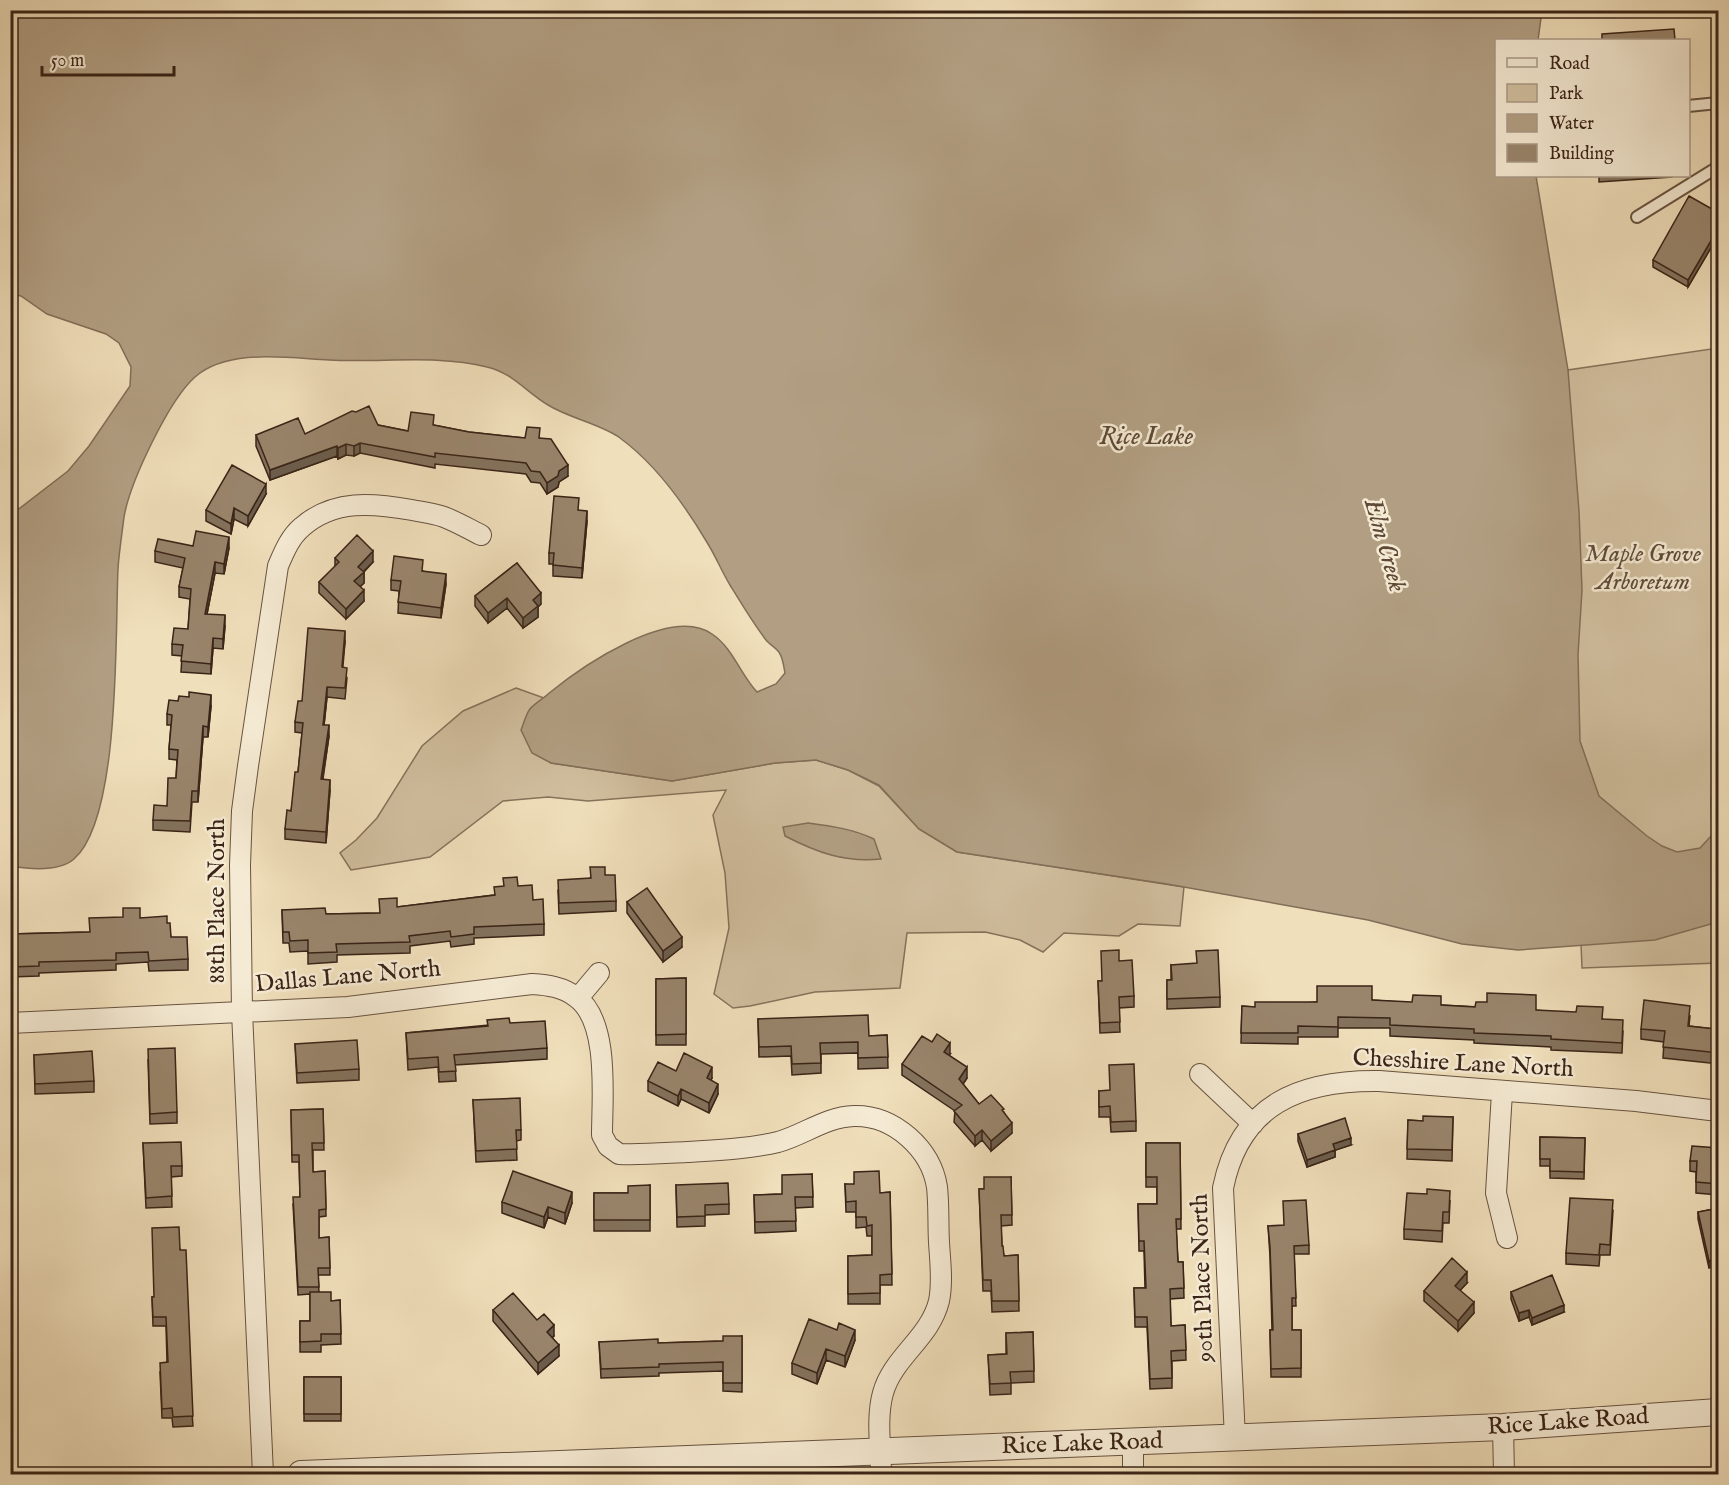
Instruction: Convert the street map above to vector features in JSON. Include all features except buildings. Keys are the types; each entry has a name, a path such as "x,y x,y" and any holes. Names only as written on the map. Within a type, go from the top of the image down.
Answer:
{"street":[{"name":"88th Place North","path":"263,1474 242,1012 240,865 242,811 278,566 287,546 300,528 319,515 338,507 359,504 395,507 442,516 481,535"},
{"path":"599,973 578,998 597,1028 600,1040 602,1135 608,1146 619,1154 636,1155 756,1147 782,1141 815,1125 837,1118 856,1116 874,1119 892,1126 907,1135 922,1151 937,1187 939,1300 930,1323 889,1375 882,1395 881,1463"},
{"name":"Dallas Lane North","path":"10,1023 348,1006 532,984 552,986 578,998"},
{"path":"1200,1074 1253,1124"},
{"name":"Chesshire Lane North","path":"1253,1124 1288,1096 1316,1086 1349,1080 1636,1101 1719,1111"},
{"path":"1502,1092 1496,1193 1507,1238"},
{"name":"90th Place North","path":"1234,1438 1223,1188 1228,1165 1239,1142 1253,1124"},
{"name":"Rice Lake Road","path":"302,1474 881,1463 1132,1442 1503,1427 1719,1412"},
{"path":"1503,1427 1504,1474"},
{"path":"1132,1442 1133,1474"}],"lane":[{"path":"1690,106 1719,103"},
{"path":"1637,217 1719,167"}],"green space":[{"name":"Maple Grove Arboretum","path":"1718,348 1718,963 1582,968 1567,604 1568,370"},
{"path":"516,688 544,698 530,709 551,763 672,781 775,763 816,760 848,770 879,786 919,829 957,852 1184,887 1180,926 1138,924 1119,936 1064,933 1043,952 1020,940 985,932 907,933 900,988 815,992 733,1008 714,994 729,928 725,873 713,815 726,790 588,801 548,797 503,801 430,857 351,870 340,853 377,818 422,746 463,711"}],"water":[{"name":"Rice Lake","path":"11,10 1542,11 1538,39 1495,39 1495,177 1536,177 1568,370 1579,511 1582,590 1578,655 1580,741 1599,796 1647,836 1677,852 1700,848 1712,835 1711,800 1718,752 1718,922 1655,940 1518,950 1462,944 1368,920 1167,884 957,852 919,829 879,785 848,770 816,760 775,763 672,781 551,763 532,753 521,730 529,711 563,682 627,643 650,633 673,627 694,627 712,634 726,646 757,692 776,684 785,673 782,658 747,613 680,500 646,460 620,438 548,405 512,378 496,370 468,363 428,360 349,361 277,357 241,358 209,368 195,377 185,388 163,422 142,463 124,517 118,569 113,722 108,766 100,805 89,837 74,859 60,866 35,869 11,866 11,515 68,471 89,446 130,386 131,367 119,343 106,334 47,314 21,296 11,294"},
{"path":"808,823 850,830 874,839 881,859 843,858 808,847 785,836 783,827"}],"water label":[{"name":"Elm Creek","path":"1385,545"}]}
